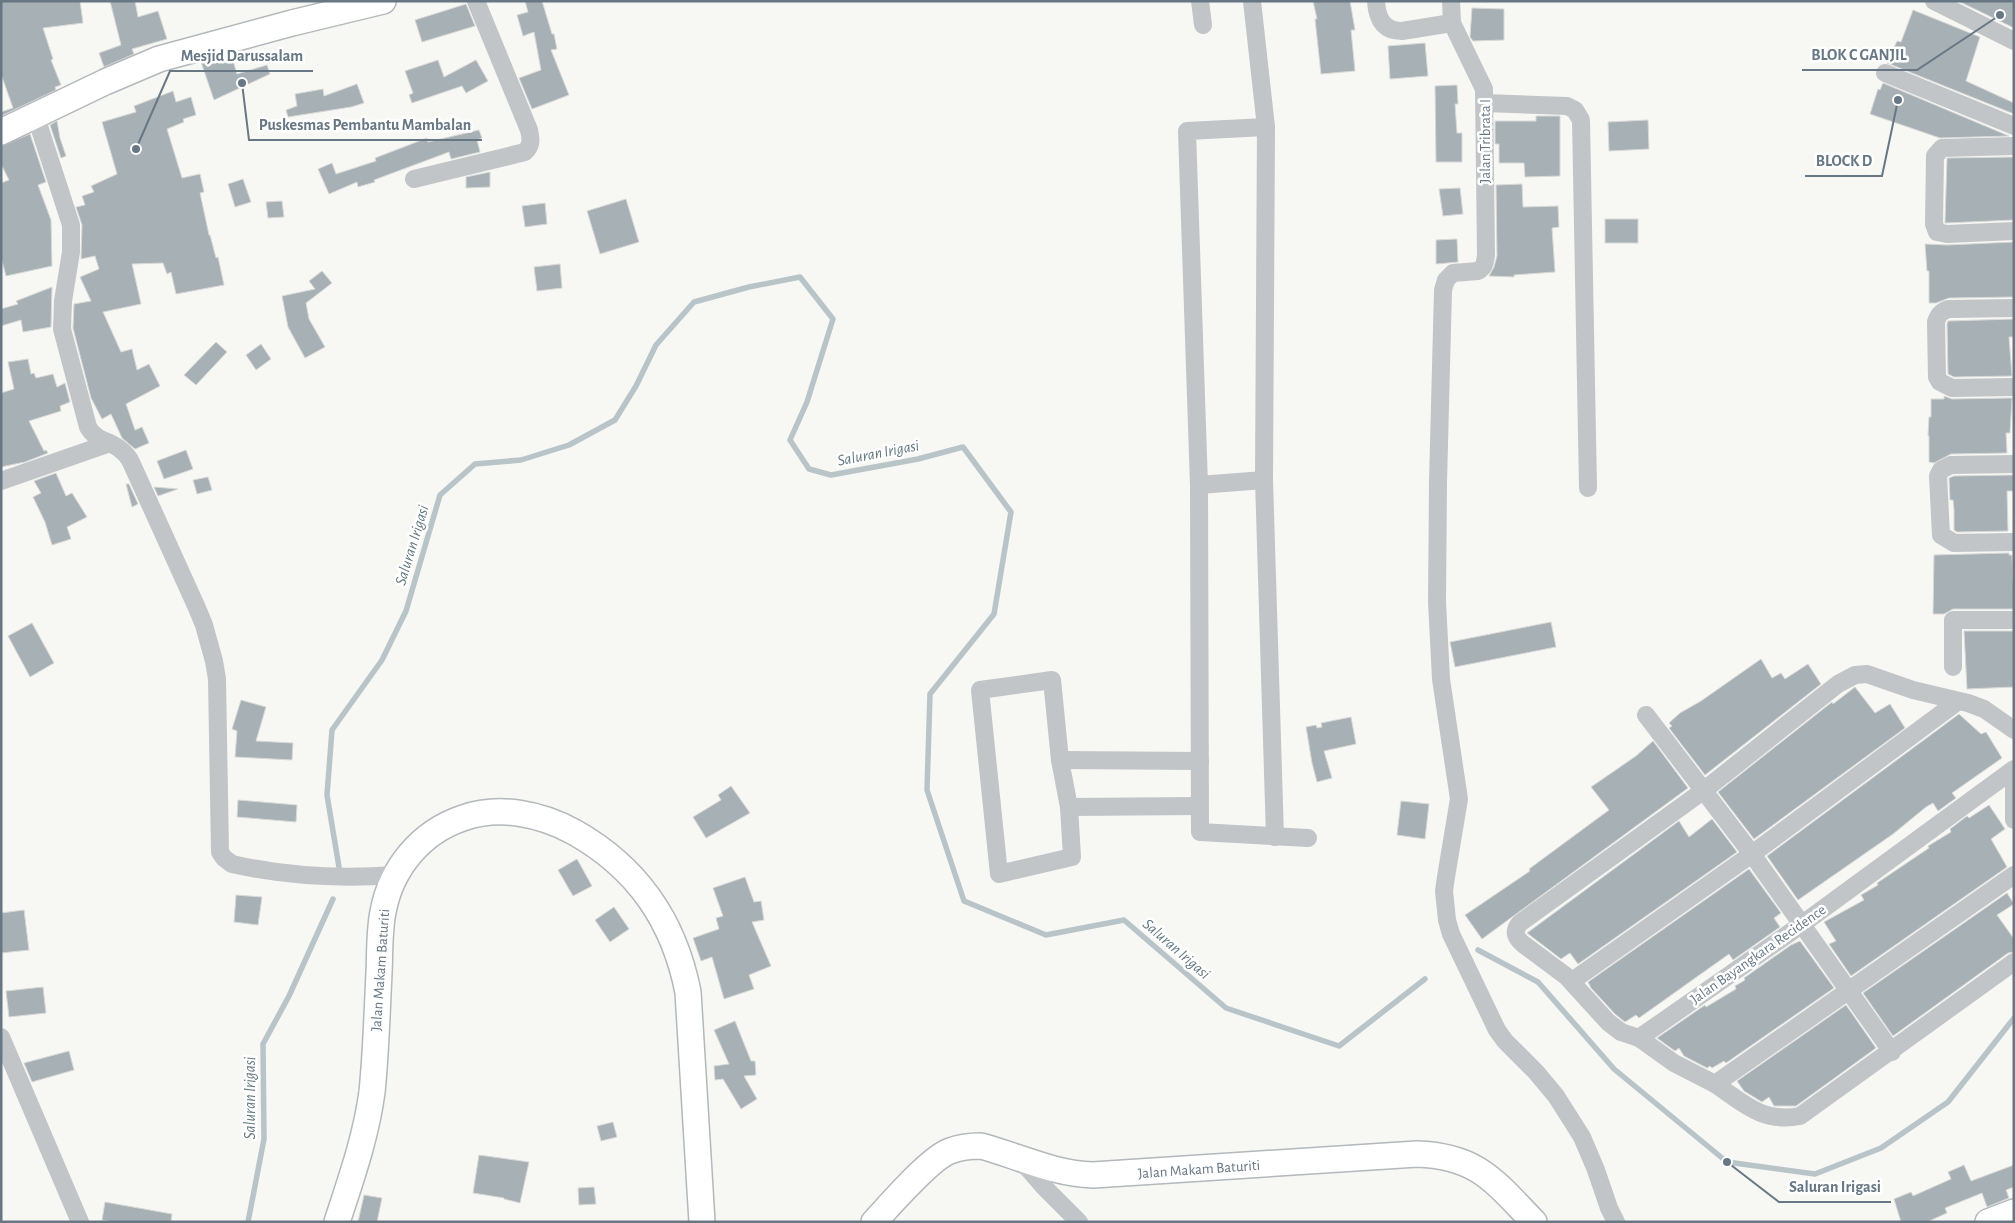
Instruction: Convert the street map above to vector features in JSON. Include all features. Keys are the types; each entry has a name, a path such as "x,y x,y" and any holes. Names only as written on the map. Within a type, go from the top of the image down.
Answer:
{"street":[{"path":"1,132 36,117 105,82 159,59 292,23 384,1"},
{"path":"414,179 525,152 530,147 531,140 528,130 476,1"},
{"path":"1200,1 1203,25"},
{"path":"1252,1 1266,127 1264,480 1275,837"},
{"path":"1376,1 1377,14 1381,22 1394,30 1402,31 1452,23"},
{"name":"Jalan Tribrata I","path":"1451,1 1452,23 1484,89 1485,264 1478,271 1456,272 1450,275 1443,290 1438,453 1437,602 1440,664 1459,799 1445,884 1445,906 1451,934 1497,1030 1509,1046 1536,1072 1556,1096 1582,1137 1616,1222"},
{"path":"1934,1 2014,41"},
{"path":"1885,73 2014,126"},
{"path":"1485,103 1567,106 1575,110 1581,120 1588,488"},
{"path":"36,117 71,225 71,252 63,301 62,329 88,428 98,438 122,450 130,460 197,608 210,643 217,679 219,845 224,858 235,865 309,875 361,878 396,875"},
{"path":"1266,127 1187,131 1198,485 1200,832 1308,838"},
{"path":"2014,146 1942,148 1938,151 1935,156 1934,224 1937,232 1947,234 2014,232"},
{"path":"2014,308 1948,309 1943,310 1936,322 1937,377 1940,382 1952,388 2014,387"},
{"path":"1,481 110,443"},
{"path":"2014,464 1951,465 1940,470 1938,476 1941,535 1946,540 1954,543 2014,542"},
{"path":"1198,485 1264,480"},
{"path":"1953,667 1948,620 2014,620"},
{"path":"2014,730 1984,710 1968,703 1957,702 1867,674 1855,675 1838,684 1704,791 1520,923 1516,928 1517,939 1572,981 1595,1010 1621,1032 1639,1038 1674,1063 1715,1084 1755,1111 1784,1119 1800,1116 1892,1052 2014,962"},
{"path":"1052,680 1060,760 1069,807 1072,857 999,874 980,690 1052,680"},
{"path":"1572,981 1752,854 1957,702"},
{"path":"1646,715 1752,854 1847,991 1892,1052"},
{"path":"1060,760 1200,761"},
{"name":"Jalan Bayangkara Recidence","path":"1639,1038 1801,924 2014,769"},
{"path":"2014,784 2014,820"},
{"path":"1069,807 1199,806"},
{"name":"Jalan Makam Baturiti","path":"337,1222 367,1122 373,1078 383,914 386,899 406,857 442,827 470,815 501,812 532,816 570,830 606,852 636,880 649,897 670,932 682,965 688,992 702,1222"},
{"path":"1715,1084 2014,875"},
{"path":"1,1037 80,1222"},
{"name":"Jalan Makam Baturiti","path":"874,1222 929,1165 948,1151 967,1146 981,1146 1078,1175 1432,1154 1462,1162 1489,1176 1534,1222"},
{"path":"1020,1159 1044,1187 1079,1222"},
{"path":"1988,1222 2014,1212"}],"building":[{"path":"1,1 80,1 83,23 43,28 53,59 51,60 61,85 55,87 56,90 1,116 1,112 13,108 1,74"},
{"path":"110,1 135,1 138,17 158,11 167,39 132,49 134,54 104,67 99,53 121,45"},
{"path":"525,1 542,1 552,34 554,34 557,49 551,50 569,95 532,109 519,78 541,70 534,32 523,36 517,15 528,12"},
{"path":"1313,1 1350,1 1355,30 1351,30 1355,71 1321,74 1315,19 1317,19"},
{"path":"1958,1 2014,1 2014,28 1983,13"},
{"path":"466,4 475,26 422,42 415,20"},
{"path":"1472,8 1504,9 1504,40 1473,41 1470,37"},
{"path":"1913,10 1980,37 1966,81 2014,103 2014,114 1887,63 1897,41 1901,42"},
{"path":"1425,43 1428,76 1390,79 1388,46"},
{"path":"231,54 237,74 267,65 270,74 214,100 201,62"},
{"path":"438,60 444,77 476,60 488,81 466,93 462,86 412,103 409,95 413,93 405,71"},
{"path":"1883,83 2009,136 1940,138 1870,114 1878,89 1880,90"},
{"path":"357,84 364,103 351,107 288,117 286,110 297,106 295,94 323,89 324,96"},
{"path":"1457,85 1458,104 1455,104 1457,133 1462,133 1462,162 1436,162 1435,86"},
{"path":"173,91 176,102 191,97 196,115 183,119 184,122 167,129 182,178 200,174 204,192 200,193 209,235 216,258 218,257 224,285 176,294 171,272 167,274 163,263 132,264 141,304 103,312 121,352 132,349 137,370 149,364 160,386 126,404 135,430 142,427 149,443 135,449 122,438 111,414 102,419 91,398 73,328 74,304 91,301 80,277 99,269 95,256 81,259 82,225 76,207 85,205 82,196 94,192 91,186 117,174 102,122 136,112 134,106"},
{"path":"1536,116 1560,116 1560,176 1525,177 1524,163 1499,163 1499,144 1495,144 1495,121 1536,121"},
{"path":"1648,120 1649,149 1609,151 1608,122"},
{"path":"57,121 66,156 61,158 50,125"},
{"path":"479,130 482,138 477,140 480,152 451,159 449,152 358,187 357,182 329,194 318,169 332,163 336,174 376,161 375,158 427,138 428,142"},
{"path":"30,134 46,182 38,185 51,220 52,266 6,276 1,257 1,183 9,180 1,164 1,146"},
{"path":"2014,157 2014,220 1945,223 1947,158"},
{"path":"490,172 490,187 466,188 466,177"},
{"path":"243,179 251,202 235,207 228,184"},
{"path":"1522,184 1523,207 1558,206 1559,227 1552,228 1555,272 1514,275 1514,277 1489,276 1497,256 1496,185"},
{"path":"1460,188 1463,214 1443,216 1439,189"},
{"path":"626,199 639,242 600,254 587,211"},
{"path":"282,201 284,217 268,218 266,202"},
{"path":"545,203 547,224 525,227 522,206"},
{"path":"1605,219 1638,219 1638,243 1605,243"},
{"path":"1457,239 1458,262 1436,264 1436,240"},
{"path":"2014,242 2014,297 1949,298 1936,303 1929,303 1929,271 1927,271 1925,244"},
{"path":"560,264 562,288 537,291 534,267"},
{"path":"322,271 332,283 306,303 309,319 325,347 305,358 288,327 282,296 315,289 309,281"},
{"path":"52,287 51,327 23,332 21,320 1,326 1,309 18,304 16,301"},
{"path":"2014,319 2014,337 2009,337 2012,376 1954,377 1948,374 1948,321"},
{"path":"216,342 227,352 196,385 184,375"},
{"path":"261,344 271,359 256,370 246,355"},
{"path":"28,359 31,374 34,373 36,378 53,374 57,387 65,383 70,402 60,406 61,411 29,421 44,451 46,450 48,453 25,462 1,467 1,393 14,389 8,362"},
{"path":"1944,396 1952,399 2012,398 2010,433 2006,433 2007,453 1951,454 1934,463 1929,462 1928,436 1931,399 1944,399"},
{"path":"186,450 193,469 164,479 157,461"},
{"path":"56,473 66,496 72,493 87,517 67,527 71,539 52,545 45,522 33,497 41,493 34,481"},
{"path":"2014,475 2014,491 2007,491 2008,531 1957,532 1954,530 1954,509 1953,500 1950,500 1949,478 1954,476"},
{"path":"208,477 212,490 197,494 193,480"},
{"path":"126,484 129,484 138,504 132,507"},
{"path":"154,487 178,489 158,496"},
{"path":"2009,553 2009,555 2012,555 2014,609 1953,609 1944,614 1933,614 1934,555"},
{"path":"1551,622 1556,647 1455,667 1450,642"},
{"path":"32,623 54,663 30,677 8,636"},
{"path":"1964,631 2014,631 2014,687 1967,689"},
{"path":"1761,659 1772,678 1781,673 1785,679 1808,664 1821,684 1705,775 1669,728 1672,726 1669,723 1680,713 1701,701"},
{"path":"1855,687 1875,713 1890,704 1905,728 1754,839 1718,792 1832,702 1833,704"},
{"path":"241,700 266,707 256,741 293,743 292,760 235,757 237,731 232,729"},
{"path":"1959,714 1981,734 1986,732 2002,758 1952,793 1956,798 1938,811 1933,803 1926,807 1893,834 1798,900 1767,856"},
{"path":"1351,717 1356,744 1324,751 1332,778 1317,782 1306,727 1316,725 1317,728 1322,727 1321,723"},
{"path":"1653,741 1688,788 1482,939 1465,915 1530,871 1529,869 1609,810 1591,787 1636,756"},
{"path":"731,786 750,813 706,838 693,817 721,800 718,795"},
{"path":"238,800 297,805 296,822 237,817"},
{"path":"1401,801 1429,804 1425,839 1397,835"},
{"path":"1989,805 2005,829 1991,839 2007,867 1851,976 1829,944 1836,941 1824,922 1864,900 1861,895 1929,848 1928,846 1951,832 1950,829 1967,816 1969,818"},
{"path":"1712,819 1737,852 1578,964 1570,953 1561,959 1527,933 1679,821 1689,837"},
{"path":"577,859 592,886 573,896 558,870"},
{"path":"1749,869 1781,913 1774,918 1780,927 1733,960 1729,954 1639,1018 1636,1015 1625,1022 1591,988 1588,982"},
{"path":"745,877 754,902 761,901 764,920 752,922 771,966 749,975 754,989 724,999 712,957 701,961 693,938 719,929 716,918 723,916 713,888"},
{"path":"2007,893 2014,904 1997,915 2014,939 2014,952 2008,953 1893,1036 1863,993"},
{"path":"236,895 262,897 258,925 234,922"},
{"path":"614,907 629,929 610,942 595,920"},
{"path":"24,910 29,950 1,953 1,913"},
{"path":"1800,941 1834,988 1726,1063 1724,1061 1712,1068 1710,1066 1707,1068 1684,1056 1679,1048 1675,1051 1657,1038 1705,1005 1706,1007 1736,989 1735,986 1745,980 1744,978 1791,945"},
{"path":"43,987 46,1013 9,1017 6,991"},
{"path":"1846,1005 1876,1048 1796,1106 1774,1106 1769,1097 1762,1102 1744,1091 1737,1081"},
{"path":"735,1021 751,1061 755,1061 756,1075 744,1076 757,1099 741,1109 723,1079 715,1080 714,1066 729,1064 714,1030"},
{"path":"69,1051 74,1070 32,1082 24,1063"},
{"path":"613,1122 617,1137 601,1141 597,1126"},
{"path":"479,1155 529,1162 520,1203 504,1198 473,1193"},
{"path":"1964,1165 1971,1181 2014,1165 2014,1187 2006,1190 2009,1198 1987,1207 1982,1193 1945,1208 1947,1213 1927,1222 1901,1222 1894,1199 1911,1192 1913,1196 1951,1179 1948,1172"},
{"path":"594,1187 596,1204 579,1205 578,1188"},
{"path":"364,1195 382,1198 377,1222 358,1222"},
{"path":"105,1202 172,1214 171,1222 113,1222 102,1220"}],"waterway":[{"name":"Saluran Irigasi","path":"340,873 327,795 332,730 382,660 406,611 440,495 475,464 521,460 569,445 615,420 636,386 656,345 694,302 749,287 800,277 833,319 807,402 790,440 809,469 831,475 918,459 963,447 1011,512 994,614 930,694 927,790 964,901 1046,935 1124,920 1226,1008 1339,1046 1425,979"},
{"name":"Saluran Irigasi","path":"248,1222 264,1139 263,1044 289,996 333,899"},
{"name":"Saluran Irigasi","path":"1478,950 1538,982 1614,1069 1727,1162 1815,1174 1881,1148 1948,1102 2014,1018"}],"place":[{"name":"BLOK C GANJIL","path":"2000,15"},
{"name":"Puskesmas Pembantu Mambalan","path":"242,83"},
{"name":"BLOCK D","path":"1898,100"},
{"name":"Mesjid Darussalam","path":"136,149"},
{"name":"Saluran Irigasi","path":"1727,1162"}]}
